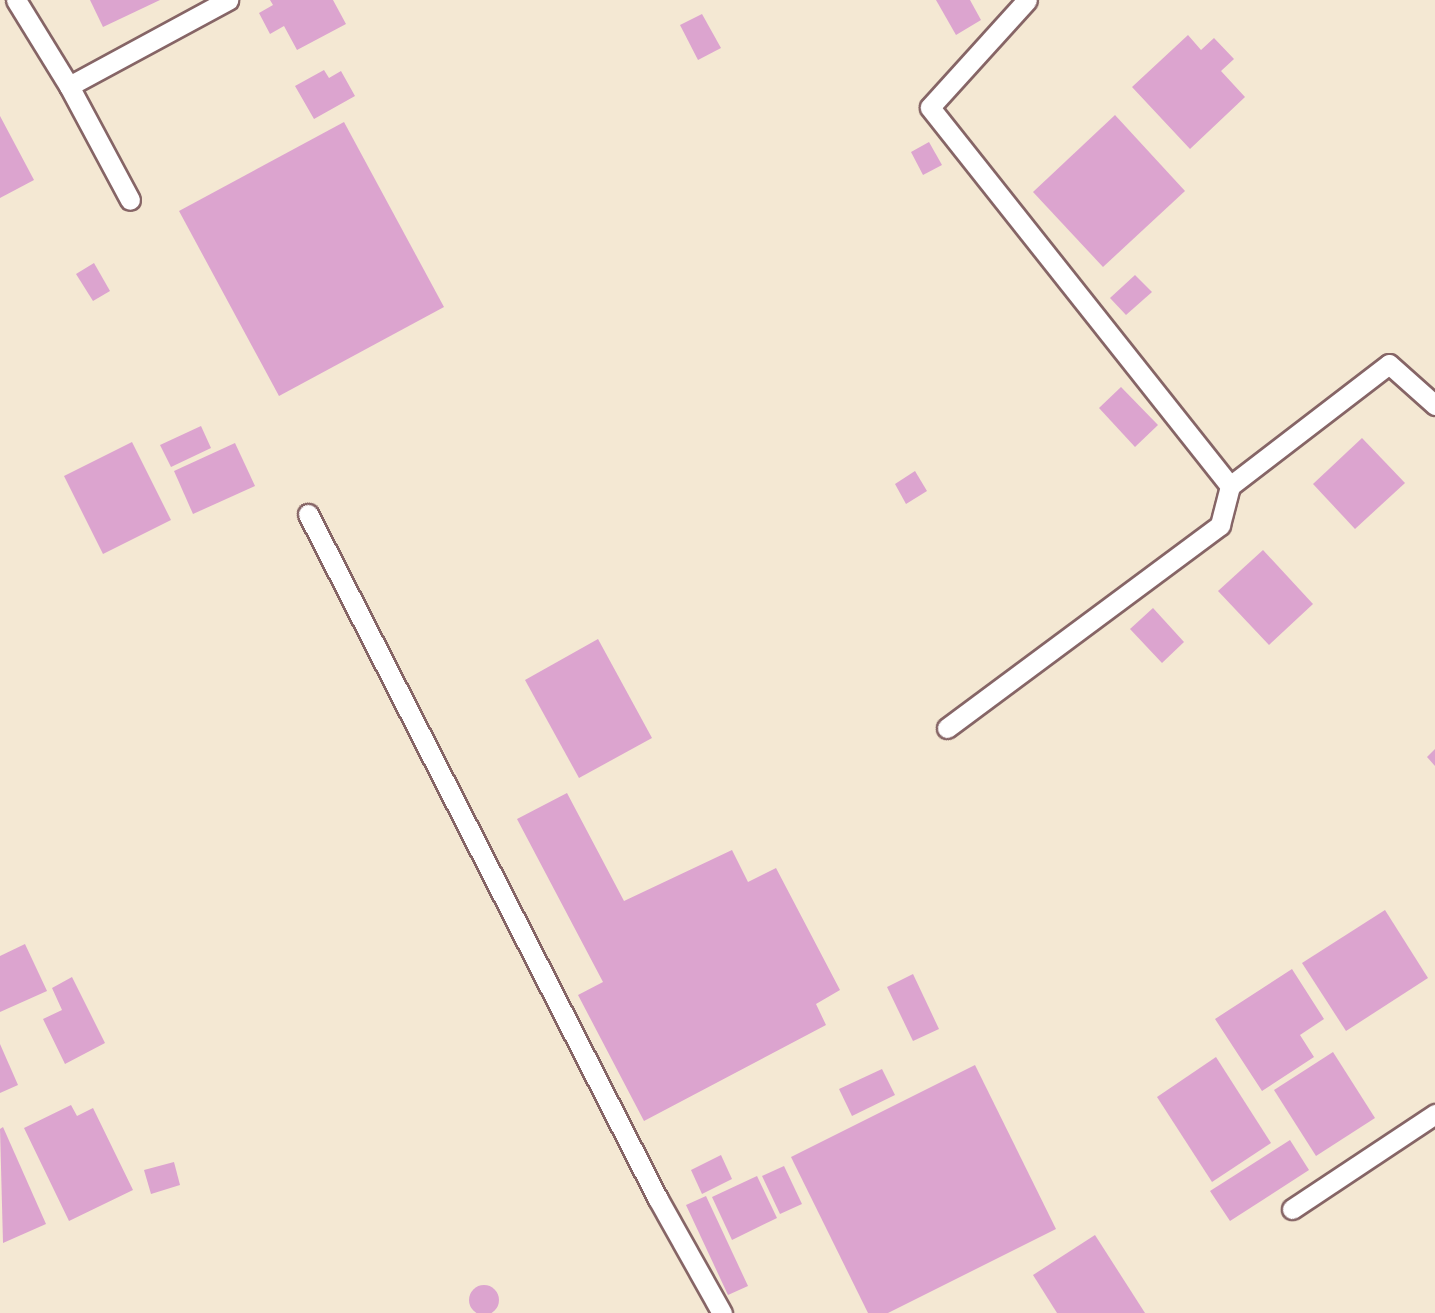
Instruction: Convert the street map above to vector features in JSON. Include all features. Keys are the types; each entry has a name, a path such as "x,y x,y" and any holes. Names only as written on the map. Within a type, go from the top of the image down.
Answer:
{"lane":[{"path":"16,0 69,86 130,200"},
{"path":"69,86 228,0"},
{"path":"1027,0 930,107 1230,486"},
{"path":"947,728 1220,525 1230,486 1389,364 1435,405"},
{"path":"308,514 651,1187 722,1313"},
{"path":"1292,1209 1435,1114"}],"building":[{"path":"90,0 160,0 103,27"},
{"path":"270,0 333,0 346,24 297,50 284,26 270,34 259,13 273,5"},
{"path":"936,0 970,0 981,20 956,35"},
{"path":"702,14 721,48 698,60 680,25"},
{"path":"1188,35 1201,50 1214,38 1234,59 1221,71 1245,97 1190,149 1132,87"},
{"path":"324,70 329,78 341,71 355,96 314,119 295,86"},
{"path":"1115,115 1185,191 1103,267 1033,192"},
{"path":"0,116 34,180 0,198"},
{"path":"344,122 444,307 279,396 179,211"},
{"path":"929,142 942,165 923,175 911,152"},
{"path":"94,263 110,291 93,301 76,274"},
{"path":"1135,275 1152,292 1126,315 1110,298"},
{"path":"1121,387 1158,425 1135,447 1099,408"},
{"path":"201,426 211,448 171,467 160,445"},
{"path":"1362,438 1405,483 1355,529 1313,484"},
{"path":"132,442 171,520 103,554 64,476"},
{"path":"235,443 255,486 193,514 174,471"},
{"path":"915,471 927,491 906,504 895,484"},
{"path":"1263,550 1313,604 1269,645 1218,591"},
{"path":"1153,608 1184,642 1162,663 1130,629"},
{"path":"598,639 652,738 579,778 525,680"},
{"path":"1435,749 1435,766 1427,757"},
{"path":"567,793 624,901 732,850 748,882 776,868 840,990 816,1004 826,1025 644,1121 578,995 603,982 517,819"},
{"path":"1385,910 1428,978 1346,1031 1302,963"},
{"path":"25,944 47,991 0,1012 0,956"},
{"path":"1292,969 1324,1019 1300,1035 1314,1057 1262,1091 1215,1019"},
{"path":"913,974 939,1029 913,1041 887,987"},
{"path":"72,977 105,1043 65,1064 43,1019 62,1010 52,988"},
{"path":"0,1044 18,1085 0,1093"},
{"path":"1333,1052 1375,1118 1316,1156 1274,1090"},
{"path":"1216,1057 1271,1143 1212,1182 1157,1097"},
{"path":"975,1065 1056,1229 888,1313 868,1313 791,1157"},
{"path":"882,1069 895,1095 852,1116 839,1089"},
{"path":"71,1105 77,1116 93,1108 133,1190 69,1221 24,1128"},
{"path":"3,1127 46,1224 3,1243 0,1129"},
{"path":"1290,1140 1309,1170 1230,1221 1210,1191"},
{"path":"721,1155 732,1179 702,1194 691,1170"},
{"path":"174,1162 180,1185 151,1194 144,1170"},
{"path":"784,1166 802,1204 780,1214 762,1176"},
{"path":"757,1176 777,1218 732,1240 712,1197"},
{"path":"706,1196 748,1286 728,1295 686,1205"},
{"path":"1095,1235 1145,1313 1057,1313 1033,1275"},
{"path":"484,1285 495,1289 499,1300 495,1311 484,1315 473,1311 469,1300 473,1289"}]}
